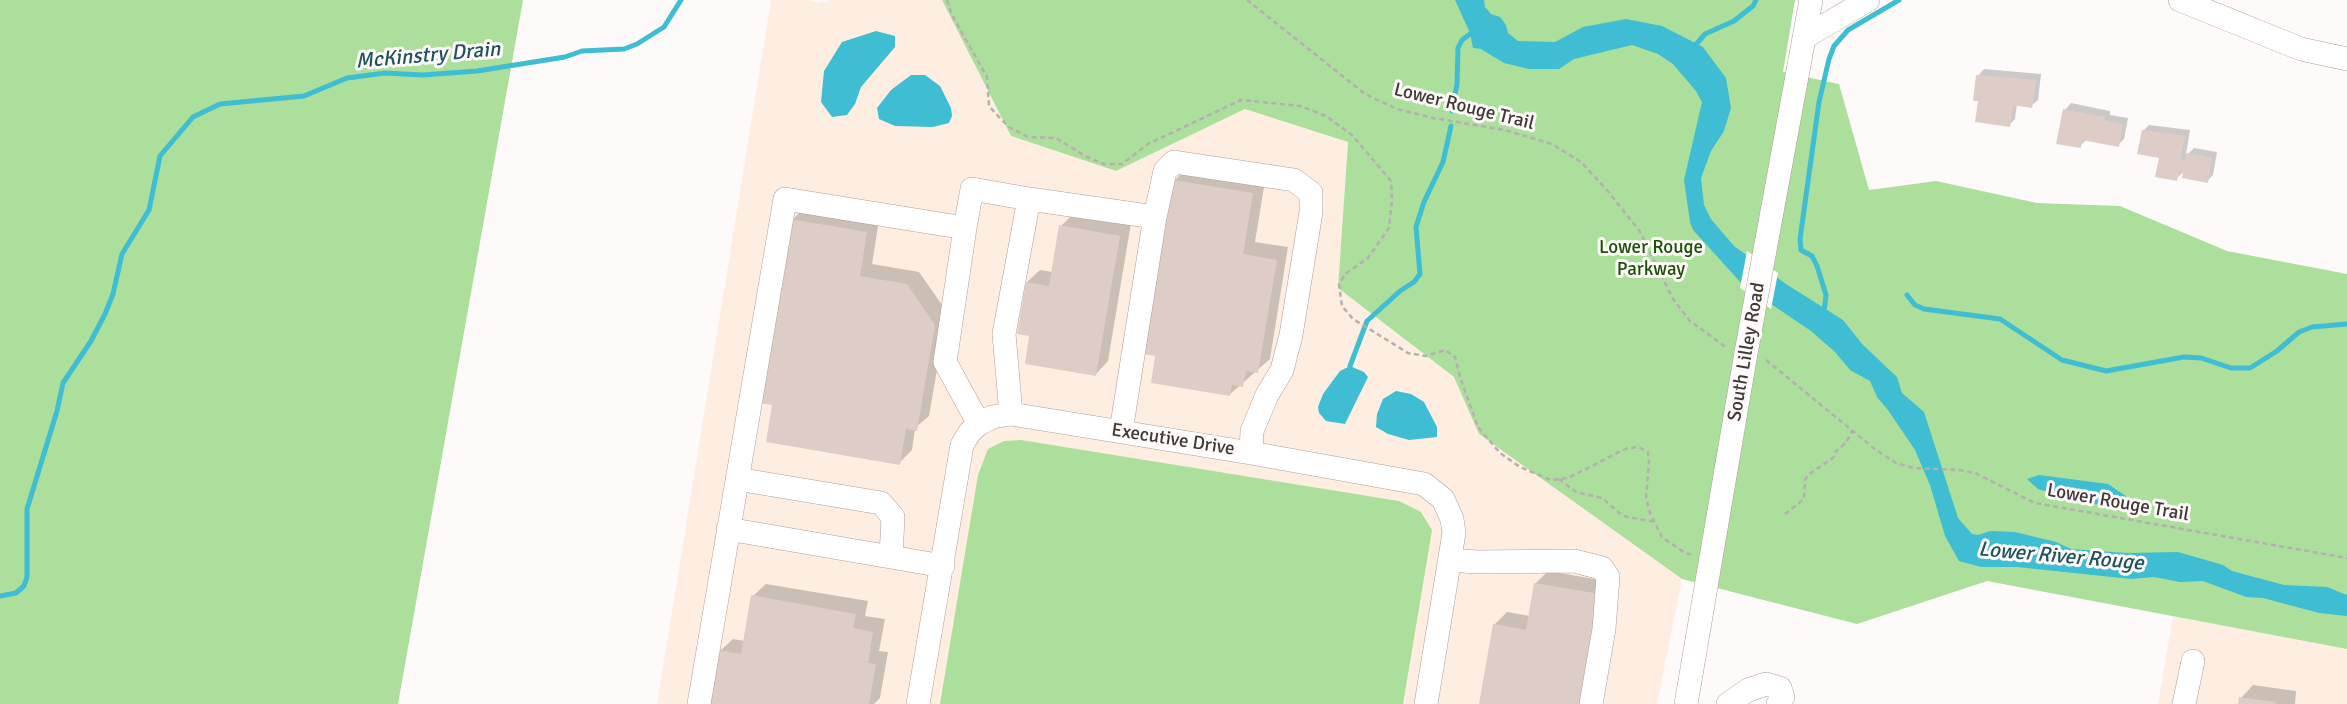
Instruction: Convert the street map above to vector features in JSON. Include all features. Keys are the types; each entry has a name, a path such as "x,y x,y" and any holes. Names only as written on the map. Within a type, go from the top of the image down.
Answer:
{"street":[{"name":"South Lilley Road","path":"1686,704 1811,0"},
{"path":"1805,37 1868,0"},
{"path":"2180,0 2301,49 2347,59"},
{"path":"1121,431 1155,217 1165,172 1174,162 1294,180 1311,193 1311,212 1291,335 1282,370 1252,431 1251,453"},
{"path":"918,704 943,566 958,460 962,445 979,424 945,362 972,189 1155,217"},
{"path":"699,704 785,199 965,228"},
{"path":"1011,414 1004,334 1029,199"},
{"name":"Executive Drive","path":"979,424 992,417 1011,414 1424,484 1443,499 1452,519 1454,533 1426,704"},
{"path":"737,479 881,503 893,517 891,557"},
{"path":"728,529 943,566"},
{"path":"1450,561 1574,561 1602,568 1608,576 1604,629 1591,704"},
{"path":"2185,704 2193,661"},
{"path":"1728,704 1748,690 1766,684 1780,688 1783,697 1778,704"}],"path":[{"path":"947,0 952,15 987,77 989,106 999,117 1009,127 1028,137 1056,138 1104,164 1122,164 1148,144 1241,100 1300,106 1326,116 1352,135 1391,181 1392,200 1389,228 1368,258 1345,274 1339,285 1342,306 1353,319 1408,354 1426,356 1445,350 1455,357 1478,427 1500,453 1520,467 1551,480 1569,478 1625,449 1638,447 1648,452 1646,497 1662,537 1685,554 1711,560"},
{"name":"Lower Rouge Trail","path":"1247,0 1365,94 1396,109 1505,130 1552,144 1581,162 1639,230 1674,299 1690,321 1735,351"},
{"name":"Lower Rouge Trail","path":"1763,358 1896,463 1913,468 1975,473 2035,503 2347,558"},
{"path":"1786,514 1804,499 1805,480 1808,475 1835,457 1834,454 1846,443 1852,430"},
{"path":"1559,479 1576,492 1602,498 1623,516 1655,522"}],"shaded area":[{"path":"771,0 809,0 818,3 829,0 942,0 1011,136 1116,171 1245,109 1348,142 1338,288 1455,378 1479,434 1682,579 1657,704 657,704"},
{"path":"2173,616 2347,649 2347,704 2158,704"}],"green space":[{"path":"0,0 523,0 398,704 0,704"},
{"name":"Lower Rouge Parkway","path":"942,0 1795,0 1783,72 1839,84 1869,190 1936,181 2037,203 2120,206 2227,251 2347,274 2347,649 1987,581 1857,624 1682,579 1479,434 1454,377 1338,288 1348,142 1245,109 1116,171 1011,136"},
{"path":"1021,440 1399,501 1421,512 1432,530 1403,704 940,704 978,475 988,449 1004,441"}],"water":[{"name":"Lower River Rouge","path":"1455,0 1484,0 1485,7 1491,14 1500,17 1508,33 1518,41 1555,42 1583,27 1626,19 1662,26 1703,47 1726,78 1731,108 1724,131 1711,151 1701,178 1704,205 1711,219 1734,246 1786,284 1843,320 1863,345 1897,377 1902,393 1924,412 1958,518 1972,534 1990,531 2015,532 2056,542 2071,549 2127,553 2178,552 2284,585 2327,587 2347,595 2347,616 2319,613 2263,598 2246,597 2203,581 2180,582 2154,577 2131,579 2017,567 1981,567 1959,561 1945,536 1930,485 1915,450 1877,397 1870,381 1850,370 1835,352 1811,331 1743,285 1693,230 1684,180 1702,102 1673,64 1658,54 1632,45 1574,59 1559,69 1529,69 1504,63 1481,49 1473,48 1470,33"},
{"path":"876,31 895,36 895,47 861,87 855,104 847,115 832,117 821,102 824,71 842,42"},
{"path":"911,75 925,75 940,86 951,108 949,123 933,127 895,126 879,119 877,108 891,90"},
{"path":"1350,366 1364,372 1368,377 1345,424 1326,421 1319,413 1318,407 1323,394 1340,371"},
{"path":"1396,391 1411,394 1424,402 1437,427 1437,437 1409,440 1388,434 1376,427 1377,414 1383,399"},
{"path":"2039,475 2108,484 2126,496 2123,505 2090,504 2038,489 2027,479"}],"pier":[{"path":"1747,251 1778,273 1771,309 1740,288"}],"building":[{"path":"1976,75 2036,80 2032,108 2013,105 2010,127 1975,122 1978,101 1973,101"},
{"path":"2063,109 2105,117 2105,120 2123,124 2119,147 2082,140 2081,148 2056,144"},
{"path":"2142,130 2185,136 2180,160 2185,160 2187,153 2212,158 2208,183 2182,178 2183,171 2179,171 2177,181 2155,177 2159,158 2137,154"},
{"path":"1173,180 1253,193 1243,254 1277,260 1258,373 1246,371 1243,387 1232,385 1230,396 1151,383 1155,356 1144,354"},
{"path":"790,219 867,232 860,276 907,284 935,325 917,431 906,429 900,465 766,442 772,405 760,403"},
{"path":"1059,225 1120,236 1096,376 1025,364 1029,336 1017,334 1026,282 1049,286"},
{"path":"1534,583 1600,594 1581,704 1479,704 1493,624 1526,630"},
{"path":"751,595 856,614 853,628 873,632 868,663 876,664 869,704 709,704 718,650 741,654"},
{"path":"2239,697 2277,702 2238,704"}],"waterway":[{"name":"McKinstry Drain","path":"0,596 16,593 24,586 27,577 27,509 63,383 105,314 113,294 122,254 149,210 160,156 193,117 220,104 304,96 347,78 385,73 423,75 477,71 565,57 582,51 624,49 664,27 681,0"},
{"path":"1693,48 1705,34 1734,21 1753,6 1756,0"},
{"path":"1824,313 1826,295 1817,266 1812,256 1801,250 1800,239 1819,102 1829,59 1834,46 1848,30 1899,0"},
{"path":"1452,111 1457,84 1458,48 1462,40 1474,31"},
{"path":"1350,366 1367,321 1420,274 1416,227 1424,202 1443,162 1451,126"},
{"path":"1907,295 1915,305 1924,309 2000,319 2062,360 2106,371 2184,357 2201,358 2231,368 2250,368 2277,351 2299,332 2312,327 2347,324"}]}
